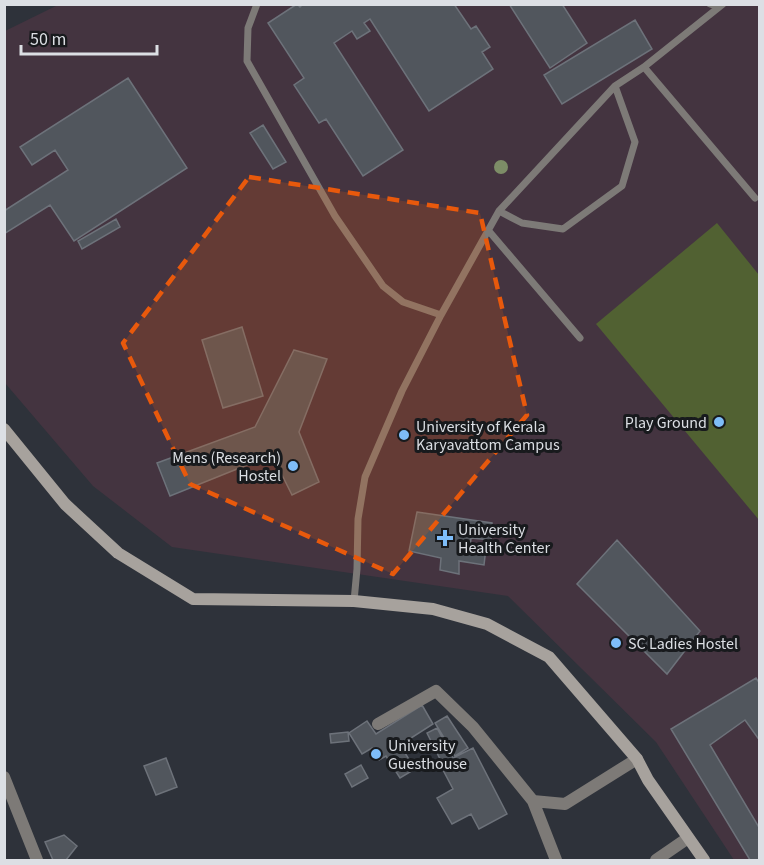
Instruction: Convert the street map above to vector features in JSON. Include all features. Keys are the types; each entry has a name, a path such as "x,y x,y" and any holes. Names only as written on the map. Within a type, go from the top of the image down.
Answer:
{"main road":[{"path":"4,429 65,504 118,553 193,599 354,601 433,609 487,624 549,657 638,759 648,780 704,861"}],"street":[{"path":"378,724 436,691 473,727 533,801 556,861"},
{"path":"533,801 565,804 638,759"},
{"path":"4,777 37,861"},
{"path":"656,861 688,838"}],"lane":[{"path":"257,4 248,28 247,62 335,216 383,286 403,302 441,315"},
{"path":"710,4 721,6"},
{"path":"354,601 358,519 366,477 402,391 499,211 615,86 644,67 721,6"},
{"path":"644,67 755,198"},
{"path":"499,211 522,223 563,229 622,186 635,142 615,86"},
{"path":"488,230 579,338"}],"highlighted area":[{"path":"249,177 480,213 527,415 393,574 190,484 123,343"}],"shaded area":[{"name":"University of Kerala Karyavattom Campus","path":"60,4 759,5 759,860 734,860 656,742 508,596 172,547 93,486 5,383 5,31"}],"green space":[{"name":"Play Ground","path":"717,223 759,275 759,520 596,324"}],"building":[{"path":"297,4 300,7 303,4 454,4 471,29 476,26 490,47 482,52 493,69 429,111 370,19 364,23 370,31 357,39 352,31 334,43 403,150 363,176 326,119 319,123 294,85 304,78 268,23"},
{"path":"509,4 562,4 587,43 550,68"},
{"path":"635,20 652,49 562,104 544,75"},
{"path":"128,78 187,168 74,241 50,205 4,234 4,211 68,170 55,150 32,165 20,147"},
{"path":"263,125 286,162 273,169 250,133"},
{"path":"116,219 120,227 82,249 78,241"},
{"path":"242,327 263,396 223,408 202,340"},
{"path":"294,350 327,359 299,432 319,482 292,495 272,455 170,496 157,463 255,427"},
{"path":"417,512 492,523 491,540 471,538 470,548 486,548 484,565 459,561 459,574 440,570 441,558 409,551"},
{"name":"SC Ladies Hostel","path":"617,540 700,631 667,674 577,584"},
{"path":"756,678 760,684 760,741 745,720 710,745 760,829 760,860 750,860 671,729"},
{"path":"422,705 433,724 400,745 415,769 400,778 386,756 379,760 372,748 362,754 349,733 367,721 376,734"},
{"path":"447,716 468,748 455,756 435,723"},
{"path":"437,728 453,758 473,748 507,814 479,829 471,814 452,824 437,798 453,789 427,733"},
{"path":"348,732 349,741 331,743 330,734"},
{"path":"166,758 177,787 156,795 144,766"},
{"path":"361,765 368,778 352,787 345,774"},
{"path":"64,835 77,846 66,860 53,860 45,842"}],"place":[{"name":"Play Ground","path":"719,422"},
{"name":"University of Kerala Karyavattom Campus","path":"404,435"},
{"name":"Mens (Research) Hostel","path":"293,466"},
{"name":"University Health Center","path":"445,538"},
{"name":"SC Ladies Hostel","path":"616,643"},
{"name":"University Guesthouse","path":"376,754"}]}
